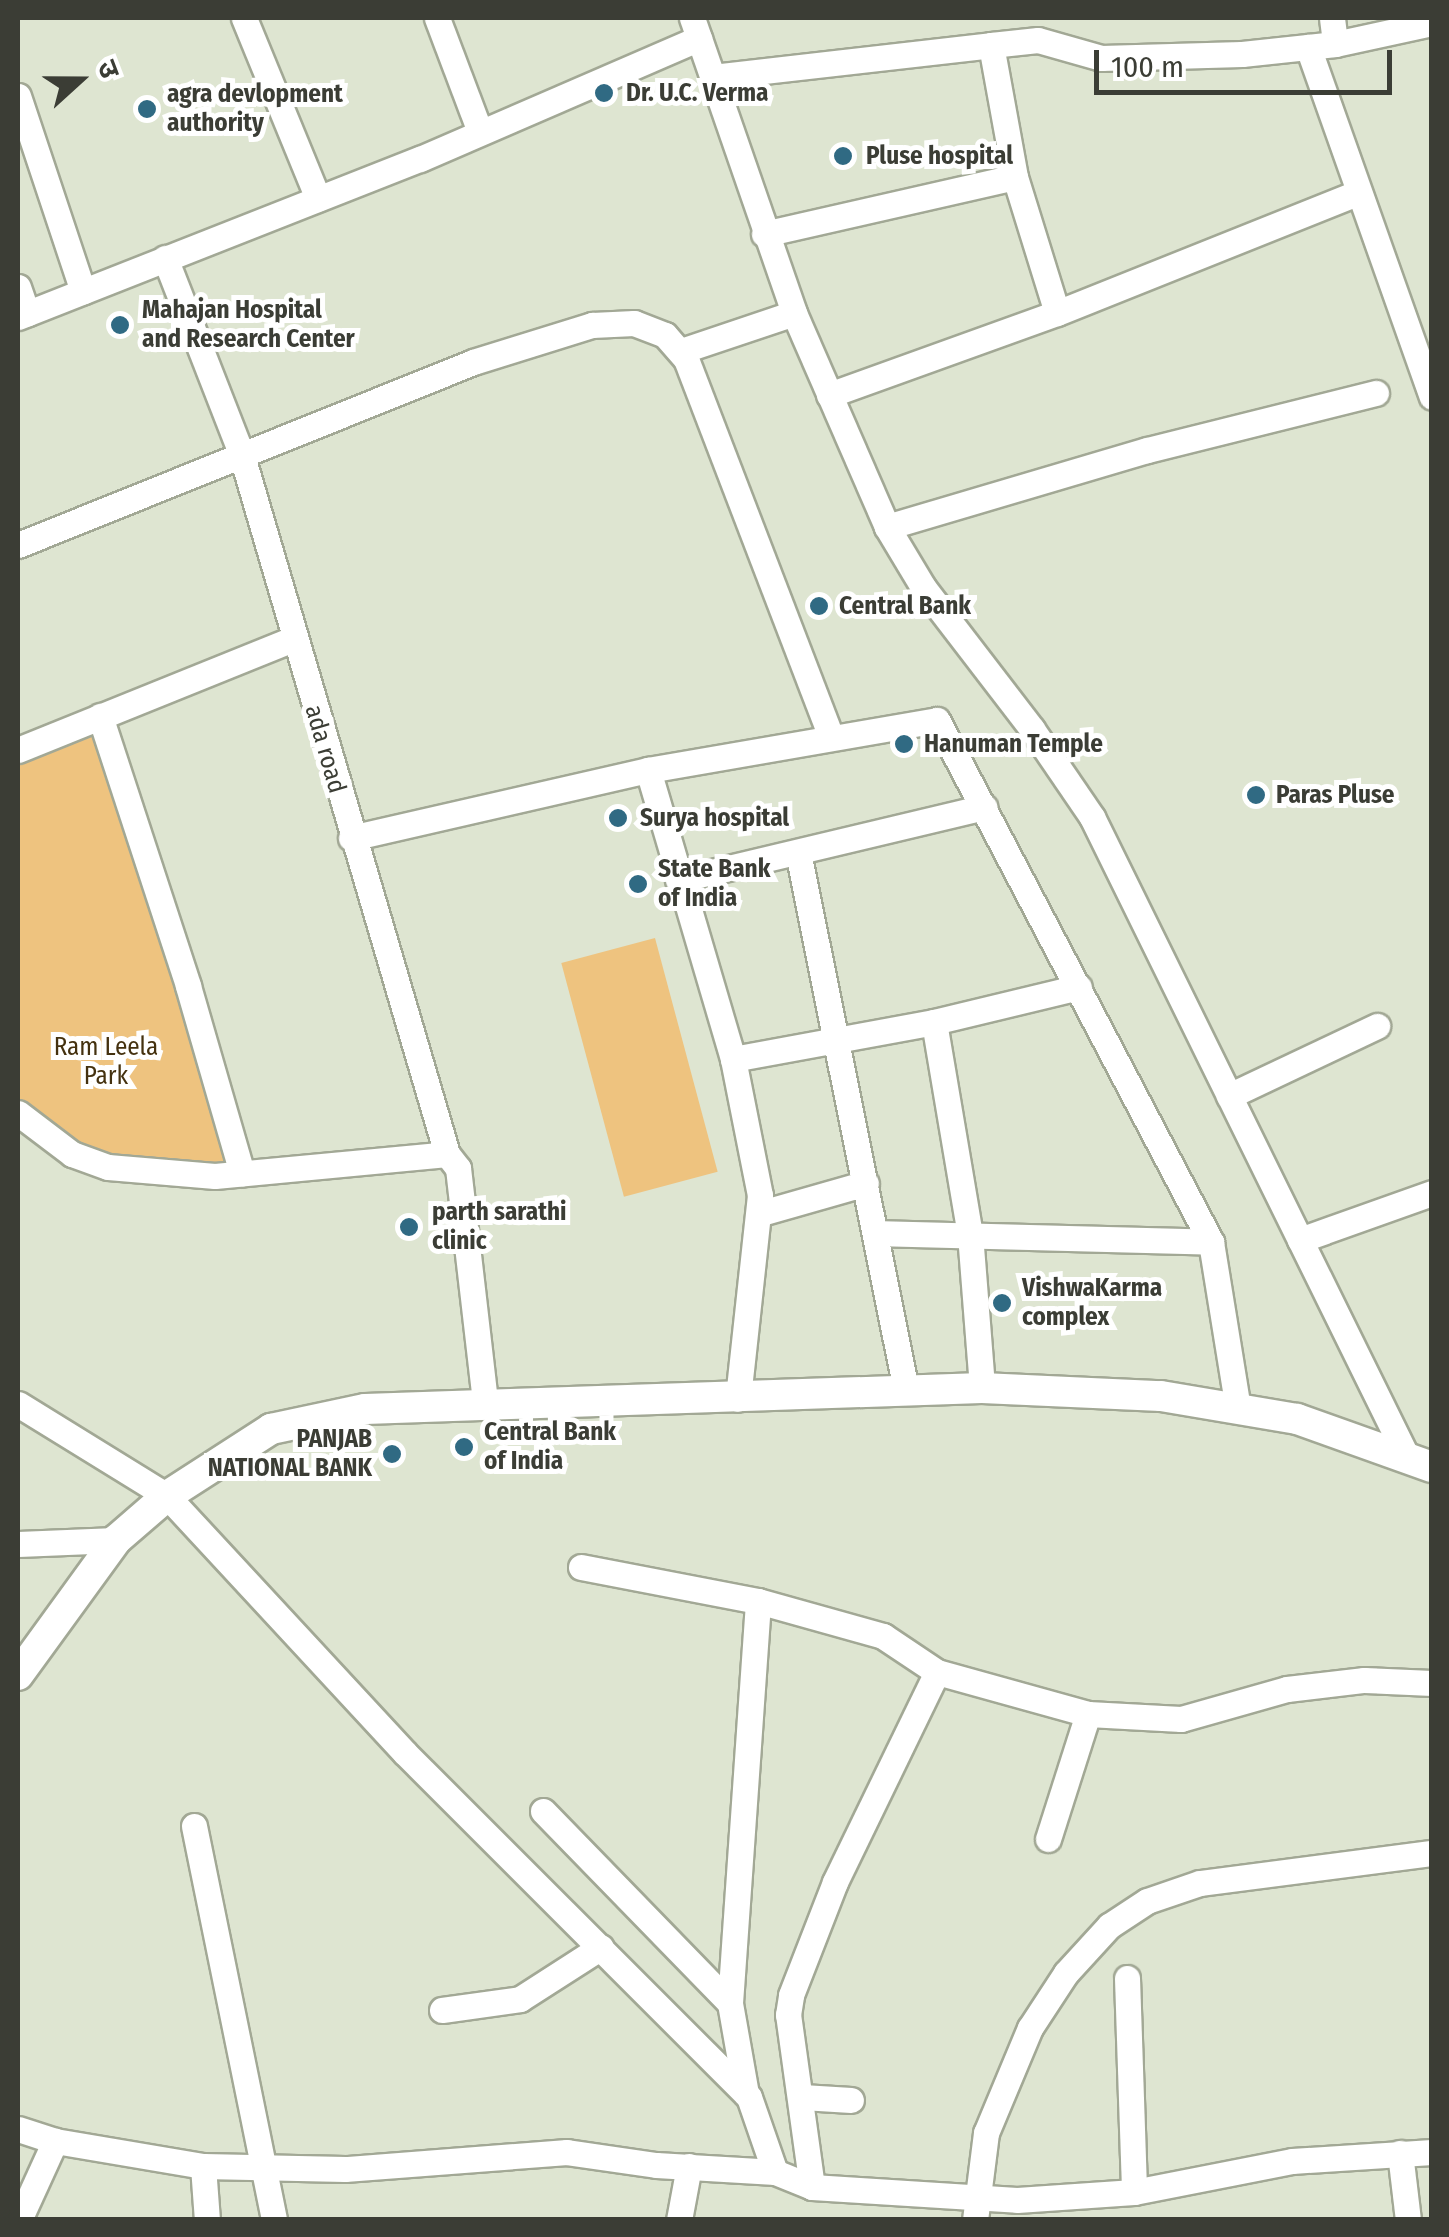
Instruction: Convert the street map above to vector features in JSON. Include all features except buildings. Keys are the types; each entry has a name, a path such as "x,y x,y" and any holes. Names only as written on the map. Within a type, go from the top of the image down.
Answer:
{"main road":[{"path":"18,1676 116,1540 167,1496 271,1430 365,1408 982,1388 1161,1396 1298,1419 1419,1461"}],"street":[{"path":"244,18 318,198"},
{"path":"437,18 480,132"},
{"path":"1332,18 1335,44"},
{"path":"712,77 1038,40 1101,58 1308,47 1432,23"},
{"path":"18,287 22,316 480,132 695,28 794,313 888,527 923,587 1032,729 1092,816 1300,1240 1419,1461"},
{"path":"992,45 1015,177 1057,313"},
{"path":"1308,47 1432,397"},
{"path":"18,96 83,291"},
{"path":"764,234 1015,177"},
{"path":"830,395 1057,313 1359,192"},
{"name":"ada road","path":"165,258 242,456 446,1154 458,1168 485,1402"},
{"path":"681,351 794,313"},
{"path":"18,544 473,362 592,325 634,324 664,335 681,351 830,735"},
{"path":"888,527 1147,450 1376,393"},
{"path":"18,750 293,639"},
{"path":"100,716 188,986 242,1173"},
{"path":"352,838 648,770 830,735 936,720 1211,1242 1238,1408"},
{"path":"648,770 733,1059 761,1213 738,1398"},
{"path":"678,880 984,807"},
{"path":"798,852 906,1390"},
{"path":"733,1059 934,1022 1079,986"},
{"path":"934,1022 970,1234 982,1388"},
{"path":"1229,1096 1377,1026"},
{"path":"18,1112 50,1140 92,1164 215,1176 446,1154"},
{"path":"761,1213 866,1183"},
{"path":"1300,1240 1432,1193"},
{"path":"876,1232 1211,1242"},
{"path":"18,1404 167,1496 366,1713 749,2097"},
{"path":"18,1544 116,1540"},
{"path":"581,1567 758,1601 882,1636 937,1672 1088,1714 1181,1719 1287,1688 1364,1680 1432,1683"},
{"path":"758,1601 730,2002 744,2091 775,2172"},
{"path":"812,2187 788,2016 790,1995 835,1882 937,1672"},
{"path":"1048,1838 1088,1714"},
{"path":"542,1811 730,2002"},
{"path":"194,1826 274,2220"},
{"path":"976,2210 990,2120 1030,2028 1066,1972 1109,1926 1147,1901 1200,1883 1432,1853"},
{"path":"442,2010 520,2000 600,1947"},
{"path":"1127,1978 1134,2192"},
{"path":"802,2097 851,2100"},
{"path":"18,2129 55,2141 203,2166 345,2168 567,2152 775,2172 812,2187 976,2210 1004,2210 1134,2192 1292,2161 1432,2152"},
{"path":"20,2220 55,2141"},
{"path":"1400,2153 1408,2220"},
{"path":"203,2166 208,2220"},
{"path":"679,2220 689,2166"}],"green space":[{"name":"Ram Leela Park","path":"93,730 232,1164 89,1157 18,1111 18,759"},
{"path":"655,938 718,1172 624,1197 561,963"}],"place":[{"name":"Dr. U.C. Verma","path":"604,93"},
{"name":"agra devlopment authority","path":"147,109"},
{"name":"Pluse hospital","path":"843,156"},
{"name":"Mahajan Hospital and Research Center","path":"120,325"},
{"name":"Central Bank","path":"819,606"},
{"name":"Hanuman Temple","path":"904,744"},
{"name":"Paras Pluse","path":"1256,795"},
{"name":"Surya hospital","path":"618,818"},
{"name":"State Bank of India","path":"638,884"},
{"name":"parth sarathi clinic","path":"409,1227"},
{"name":"VishwaKarma complex","path":"1002,1303"},
{"name":"Central Bank of India","path":"464,1447"},
{"name":"PANJAB NATIONAL BANK","path":"392,1454"}]}
